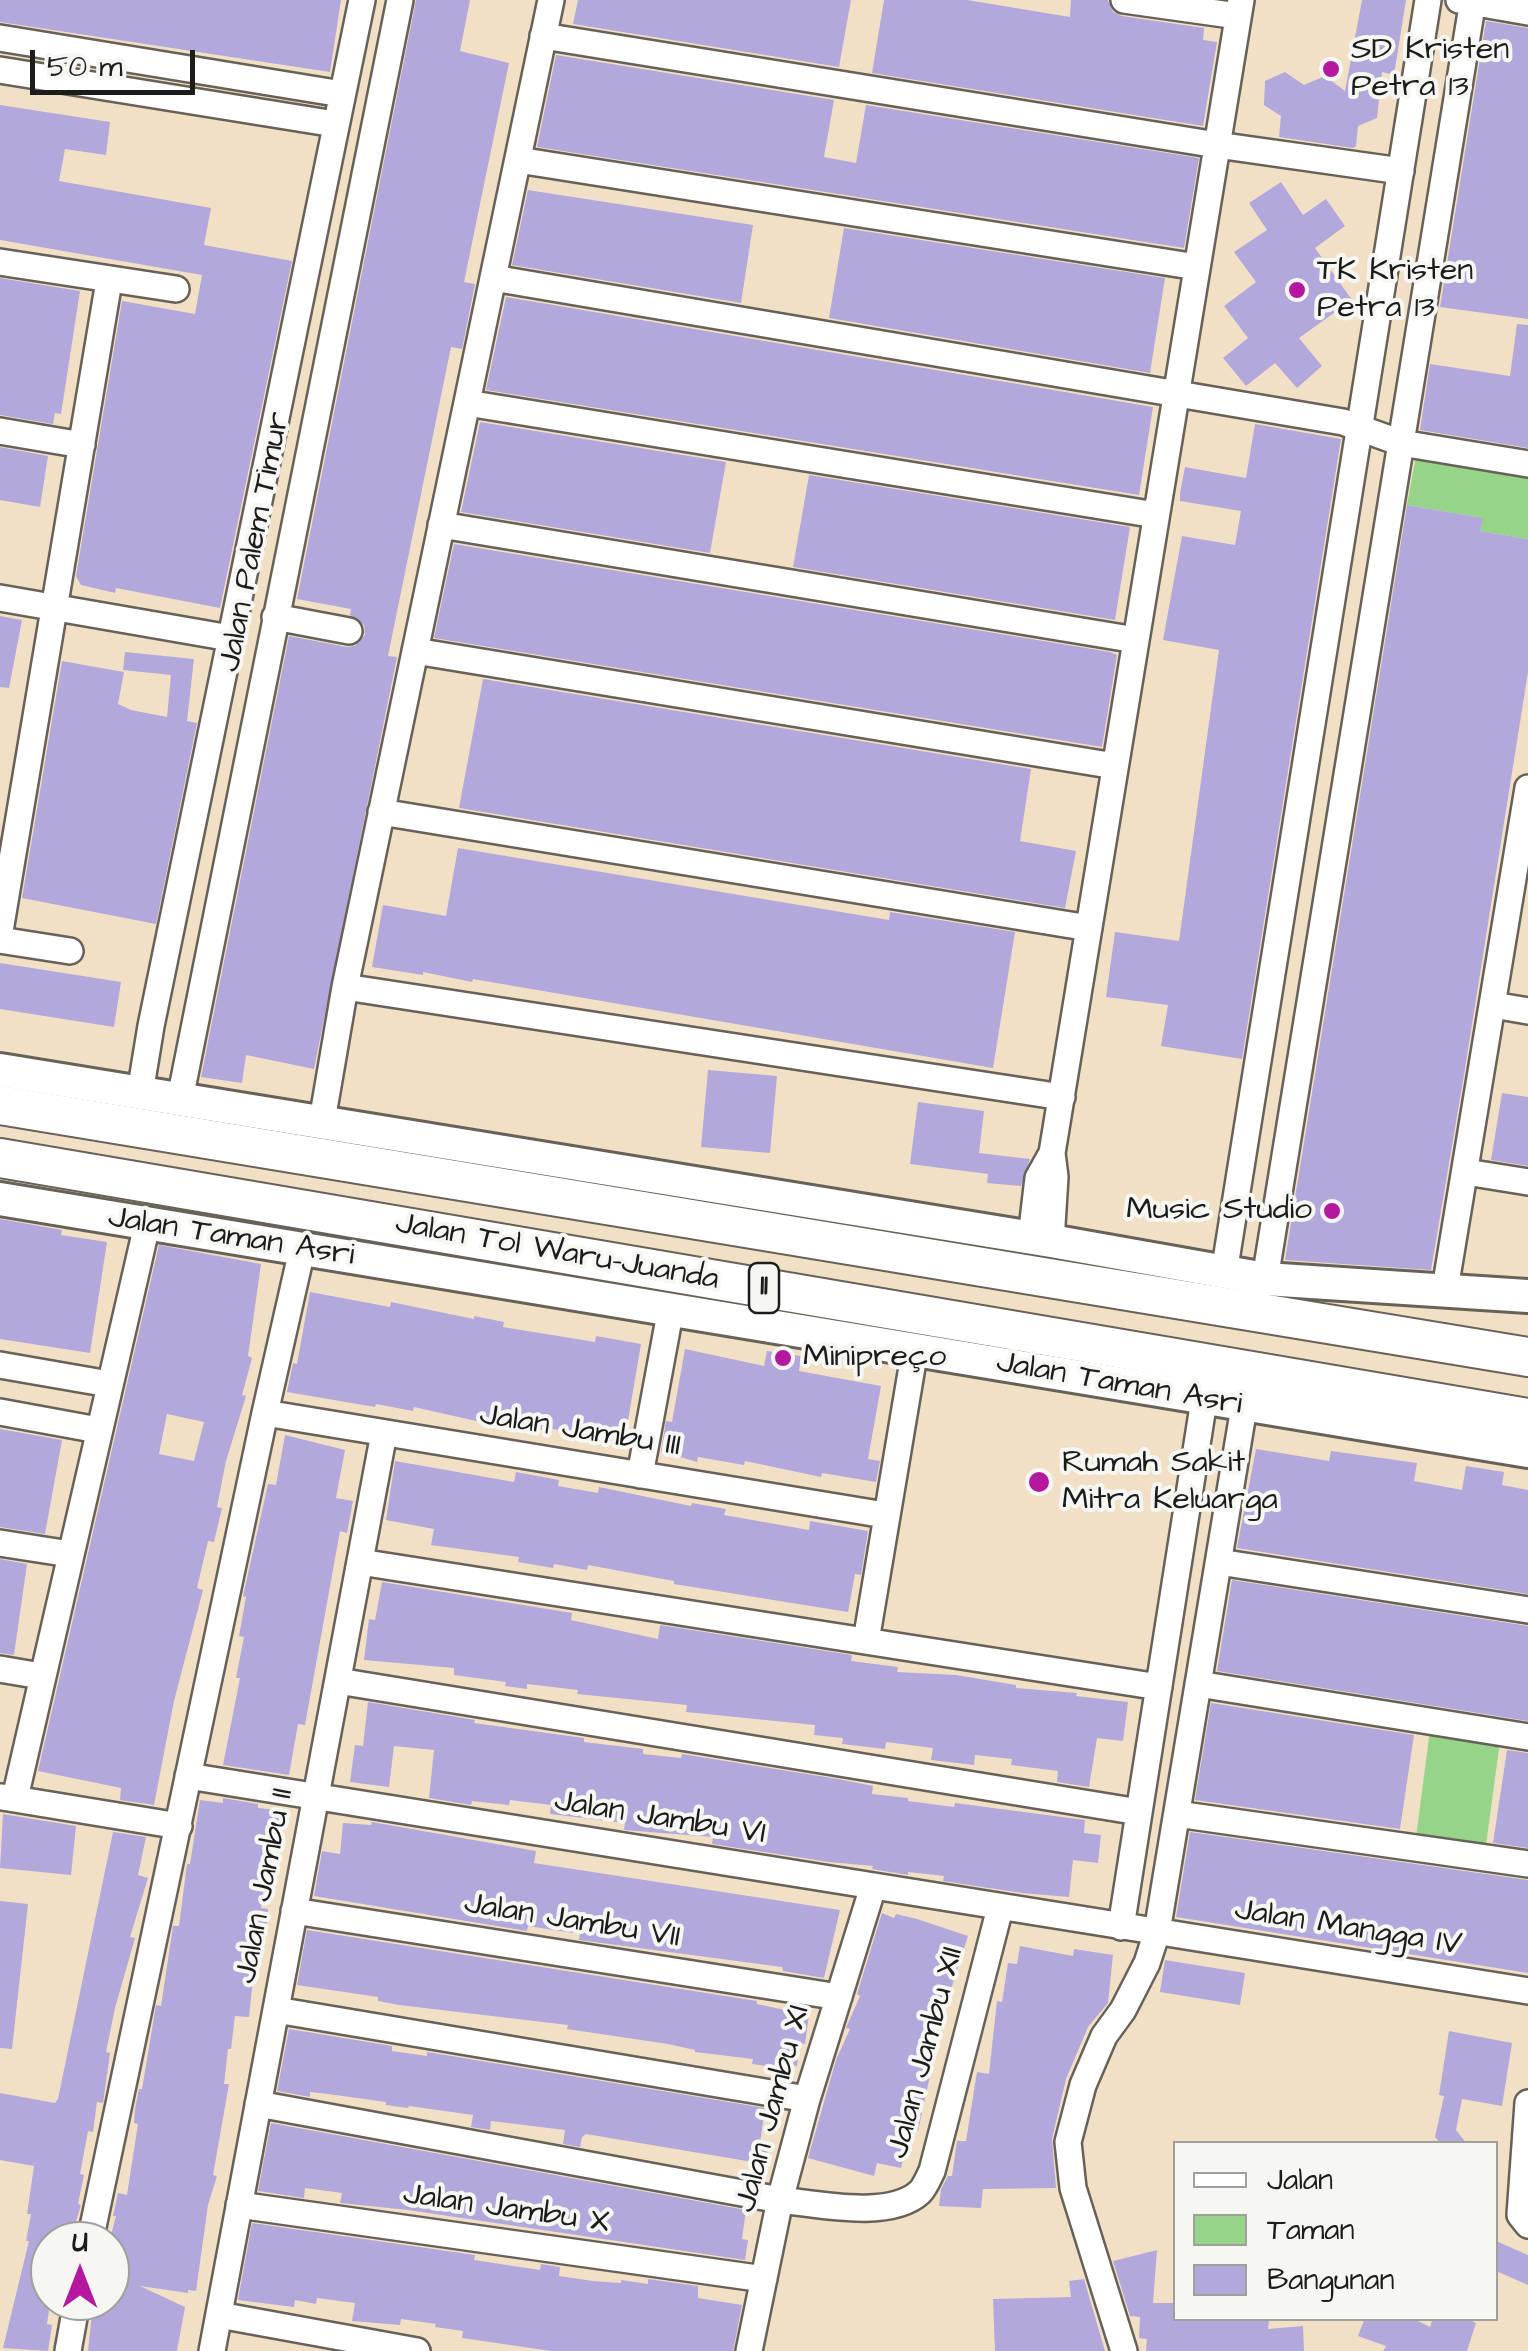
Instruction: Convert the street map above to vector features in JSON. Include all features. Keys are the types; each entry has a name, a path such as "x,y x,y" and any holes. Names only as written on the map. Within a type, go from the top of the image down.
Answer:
{"highway":[{"name":"Jalan Tol Waru–Juanda","path":"0,1104 1528,1357"},
{"name":"Jalan Tol Waru–Juanda","path":"0,1158 1528,1418"},
{"path":"1280,1315 1528,1333"}],"main road":[{"path":"0,1070 1265,1279 1528,1296"},
{"name":"Jalan Taman Asri","path":"0,1199 1528,1451"}],"street":[{"name":"Jalan Palem Timur","path":"140,1093 362,0"},
{"name":"Jalan Palem Timur","path":"180,1098 400,0"},
{"path":"322,1121 344,987 551,0"},
{"path":"1041,1239 1038,1178 1052,1153 1062,1097 1239,8 1124,0"},
{"path":"1224,1272 1428,0"},
{"path":"1265,1279 1401,443 1468,1 1528,12"},
{"path":"544,36 1401,171"},
{"path":"0,38 342,94"},
{"path":"0,70 336,124"},
{"path":"518,160 1197,267"},
{"path":"0,262 176,289"},
{"path":"493,278 1342,422 1401,443 1528,464"},
{"path":"0,931 110,280"},
{"path":"281,384 319,396"},
{"path":"467,402 1156,515"},
{"path":"0,432 82,446"},
{"path":"441,525 1136,640"},
{"path":"0,598 230,638"},
{"path":"275,617 349,631"},
{"path":"415,650 1115,766"},
{"path":"0,774 26,779"},
{"path":"1445,1289 1528,788"},
{"path":"381,812 1089,928"},
{"path":"0,940 70,951"},
{"path":"344,987 1062,1097"},
{"path":"1493,1005 1528,1011"},
{"path":"1466,1172 1528,1182"},
{"path":"147,1224 41,1676 8,1797 179,1826"},
{"path":"94,2221 302,1250"},
{"path":"640,1475 672,1308"},
{"path":"866,1641 916,1350"},
{"path":"0,1365 109,1384"},
{"path":"1121,1927 1204,1400"},
{"path":"1124,2351 1074,2188 1068,2142 1082,2085 1104,2036 1124,2010 1157,1932 1244,1406"},
{"path":"0,1412 98,1430"},
{"name":"Jalan Jambu III","path":"265,1413 886,1515"},
{"name":"Jalan Jambu II","path":"212,2351 384,1432"},
{"path":"0,1542 70,1554"},
{"path":"360,1562 1159,1687"},
{"path":"1219,1562 1528,1610"},
{"path":"0,1668 41,1676"},
{"path":"338,1681 1139,1812"},
{"path":"1198,1684 1528,1737"},
{"name":"Jalan Jambu VI","path":"188,1776 1121,1927"},
{"path":"1176,1814 1528,1864"},
{"name":"Jalan Jambu XI","path":"748,2351 780,2200 807,2099 873,1887"},
{"name":"Jalan Jambu XII","path":"780,2200 863,2208 897,2204 920,2192 932,2172 1000,1908"},
{"name":"Jalan Jambu VII","path":"294,1910 838,1998"},
{"name":"Jalan Mangga IV","path":"1121,1927 1528,1991"},
{"path":"276,2010 807,2099"},
{"path":"258,2104 780,2200"},
{"path":"1526,2223 1520,2215 1528,2107"},
{"name":"Jalan Jambu X","path":"239,2206 764,2279"},
{"path":"219,2315 417,2351"},
{"path":"68,2351 73,2321"}],"green space":[{"path":"1416,456 1528,474 1528,539 1480,531 1482,518 1407,505"},
{"path":"1430,1730 1500,1741 1486,1845 1416,1837"}],"building":[{"path":"0,0 341,0 330,72 0,22"},
{"path":"416,0 470,0 460,51 509,63 464,282 475,284 462,349 451,347 388,656 397,657 314,1069 246,1055 242,1083 201,1077 289,636 347,647 355,646 365,635 364,625 350,615 351,609 297,599"},
{"path":"578,0 851,0 839,67 573,24"},
{"path":"884,0 967,0 1070,17 1071,0 1108,0 1113,12 1122,16 1204,28 1203,40 1217,42 1203,126 872,73"},
{"path":"1362,0 1406,0 1394,75 1382,72 1377,118 1358,126 1353,148 1279,137 1281,116 1264,105 1265,81 1285,72 1304,85 1325,76 1345,91"},
{"path":"1486,21 1528,28 1528,319 1440,307"},
{"path":"556,55 834,100 824,157 856,163 866,105 1199,158 1184,248 537,147"},
{"path":"0,105 110,122 106,155 65,149 59,181 211,208 204,245 292,261 220,608 116,588 115,593 81,585 76,576 122,301 195,314 202,275 0,240"},
{"path":"1281,182 1303,215 1326,199 1345,226 1315,248 1352,300 1299,338 1322,366 1297,388 1275,363 1246,386 1223,358 1248,338 1224,306 1256,282 1234,252 1267,230 1249,203"},
{"path":"528,190 753,225 741,303 512,265"},
{"path":"844,228 1165,278 1150,373 829,318"},
{"path":"0,278 80,291 61,414 55,413 53,424 0,415"},
{"path":"506,297 1153,407 1139,495 486,390"},
{"path":"1517,324 1528,325 1528,448 1420,430 1430,364 1510,376"},
{"path":"480,422 726,462 710,553 461,512"},
{"path":"1255,424 1341,439 1242,1059 1161,1046 1168,1005 1106,997 1115,932 1179,941 1219,650 1163,640 1182,536 1235,545 1241,511 1180,501 1185,467 1246,478"},
{"path":"0,447 48,456 40,507 0,500"},
{"path":"809,475 1130,527 1115,620 793,567"},
{"path":"1407,505 1483,518 1480,531 1528,539 1528,672 1431,1270 1285,1260"},
{"path":"454,544 1110,652 1117,655 1102,747 434,638"},
{"path":"0,616 22,620 9,688 0,687"},
{"path":"125,652 194,659 187,721 197,723 156,924 22,898 62,661 124,672 118,704 167,717 171,675 123,670"},
{"path":"483,679 1031,769 1020,841 1076,851 1065,908 459,808"},
{"path":"458,848 889,920 890,912 1015,932 993,1068 473,979 472,982 372,967 383,905 446,916"},
{"path":"0,963 121,982 114,1027 0,1009"},
{"path":"708,1070 777,1076 770,1153 701,1147"},
{"path":"1502,1093 1528,1097 1528,1166 1491,1160"},
{"path":"918,1102 984,1111 979,1153 1030,1159 1021,1186 987,1183 988,1174 910,1164"},
{"path":"0,1219 107,1242 90,1353 0,1339"},
{"path":"159,1245 261,1264 248,1356 252,1358 242,1395 246,1396 226,1461 214,1542 208,1541 197,1588 203,1590 174,1701 154,1805 120,1800 121,1788 38,1771","holes":["167,1414 204,1422 194,1461 159,1454"]},
{"path":"310,1292 390,1307 391,1302 474,1316 504,1322 503,1327 595,1342 596,1336 641,1344 624,1444 549,1428 528,1428 529,1424 495,1417 494,1425 414,1407 413,1411 376,1404 375,1407 287,1392 293,1363 297,1364"},
{"path":"685,1349 764,1366 767,1351 801,1356 799,1371 881,1386 868,1459 880,1461 876,1482 822,1473 821,1477 745,1461 744,1465 698,1457 697,1462 661,1451 666,1421 672,1422"},
{"path":"0,1429 62,1440 45,1534 0,1527"},
{"path":"285,1435 345,1450 336,1498 353,1501 347,1533 340,1531 305,1725 298,1724 289,1775 223,1765 240,1678 236,1678 244,1637 239,1636 246,1597 243,1596 268,1484 276,1485"},
{"path":"1256,1449 1329,1461 1331,1451 1417,1463 1414,1481 1462,1490 1466,1466 1504,1472 1502,1485 1528,1490 1528,1594 1237,1548"},
{"path":"395,1461 514,1482 516,1472 559,1480 558,1486 598,1493 599,1487 691,1506 692,1503 726,1509 724,1515 809,1530 810,1521 868,1531 861,1575 855,1574 848,1612 674,1584 588,1565 587,1570 554,1564 553,1568 518,1562 519,1557 431,1545 434,1529 386,1520"},
{"path":"0,1559 27,1564 14,1655 0,1653"},
{"path":"1232,1580 1528,1626 1528,1721 1217,1671"},
{"path":"382,1582 572,1613 571,1620 658,1639 660,1625 852,1655 851,1661 898,1667 897,1672 956,1675 1016,1688 1128,1702 1123,1741 1097,1738 1089,1787 1057,1782 1058,1771 1011,1765 1012,1759 975,1755 974,1765 931,1760 933,1748 886,1742 885,1749 842,1744 843,1738 814,1735 815,1725 686,1712 687,1705 577,1694 578,1690 527,1684 527,1689 505,1686 506,1682 454,1675 454,1668 364,1660 369,1619 375,1620"},
{"path":"368,1702 475,1720 474,1723 584,1738 584,1742 643,1749 643,1754 681,1758 682,1754 838,1779 873,1786 872,1794 908,1801 954,1807 955,1803 1085,1820 1084,1833 1101,1835 1098,1863 1073,1860 1069,1897 1022,1893 943,1881 944,1876 908,1875 872,1869 873,1866 712,1844 713,1837 624,1830 625,1823 550,1814 551,1805 510,1800 509,1805 472,1801 471,1805 429,1798 434,1750 394,1746 389,1787 350,1782 355,1745 363,1746"},
{"path":"1211,1703 1414,1735 1400,1829 1195,1800"},
{"path":"1507,1750 1528,1753 1528,1848 1493,1843"},
{"path":"223,1798 285,1811 281,1845 269,1844 261,1908 268,1909 266,1933 258,1932 249,2017 235,2016 228,2049 224,2084 229,2084 213,2175 217,2176 208,2205 196,2291 140,2286 185,2307 177,2351 88,2351 91,2321 130,2321 130,2221 115,2221 113,2216 118,2193 127,2195 138,2124 134,2123 135,2109 156,2005 161,2006 173,1926 179,1926 200,1800 223,1803"},
{"path":"3,1814 76,1826 71,1875 0,1868"},
{"path":"372,1822 536,1851 534,1863 840,1910 824,1978 783,1971 782,1967 579,1940 580,1934 528,1926 527,1931 314,1896 322,1851 340,1854 343,1823"},
{"path":"113,1832 146,1837 138,1875 148,1878 130,1937 135,1938 106,2052 110,2053 103,2103 97,2102 93,2132 88,2131 80,2174 84,2175 78,2204 81,2205 76,2221 30,2221 30,2321 47,2321 52,2325 48,2351 3,2348 29,2241 26,2241 31,2214 27,2214 34,2166 0,2160 0,2093 55,2103"},
{"path":"1190,1832 1528,1880 1528,1973 1176,1917"},
{"path":"0,1901 28,1904 12,2049 0,2048"},
{"path":"882,1913 917,1919 968,1936 946,2005 939,2003 924,2051 935,2053 918,2131 910,2129 901,2168 877,2163 874,2176 808,2158"},
{"path":"307,1930 757,2001 809,2015 805,2044 800,2043 797,2066 775,2063 774,2067 752,2064 753,2059 567,2029 568,2025 399,2005 378,2001 378,1997 297,1985"},
{"path":"1020,1946 1073,1956 1074,1949 1113,1955 1108,2003 1088,2027 1066,2079 1052,2139 1056,2188 983,2189 981,2208 939,2206 941,2189 948,2176 952,2176 957,2141 966,2141 977,2072 989,2074 997,2001 1002,2002 1008,1963 1017,1964"},
{"path":"1165,1960 1245,1973 1240,2005 1160,1992"},
{"path":"289,2029 392,2046 392,2051 427,2056 427,2052 765,2108 760,2143 769,2144 765,2164 586,2134 580,2147 563,2144 565,2130 491,2121 490,2130 471,2127 473,2115 328,2094 310,2092 310,2097 277,2091"},
{"path":"1449,2031 1512,2043 1502,2106 1462,2099 1456,2130 1465,2141 1438,2141 1435,2137 1444,2096 1439,2095"},
{"path":"271,2123 746,2210 742,2239 748,2240 745,2260 340,2203 342,2193 305,2188 304,2198 258,2191"},
{"path":"252,2223 475,2255 474,2260 540,2270 541,2264 560,2267 559,2276 593,2281 648,2284 648,2279 698,2286 698,2298 742,2305 733,2351 551,2351 462,2338 463,2331 435,2327 436,2324 401,2319 400,2325 352,2321 355,2303 317,2298 316,2304 295,2300 294,2307 238,2300"},
{"path":"1498,2242 1528,2255 1528,2285 1498,2272"},
{"path":"1157,2250 1153,2303 1173,2303 1173,2321 1269,2321 1268,2329 1303,2326 1304,2351 1146,2351 1147,2339 1139,2338 1140,2317 1130,2316 1113,2261"},
{"path":"1084,2279 1105,2351 995,2351 993,2299 1071,2297 1069,2281"},
{"path":"1364,2321 1418,2321 1430,2327 1432,2321 1476,2323 1467,2351 1383,2351 1386,2346 1358,2336"}],"place":[{"name":"SD Kristen Petra 13","path":"1331,69"},
{"name":"TK Kristen Petra 13","path":"1297,290"},
{"name":"Music Studio","path":"1332,1211"},
{"name":"Minipreço","path":"783,1358"},
{"name":"Rumah Sakit Mitra Keluarga","path":"1039,1482"}]}
